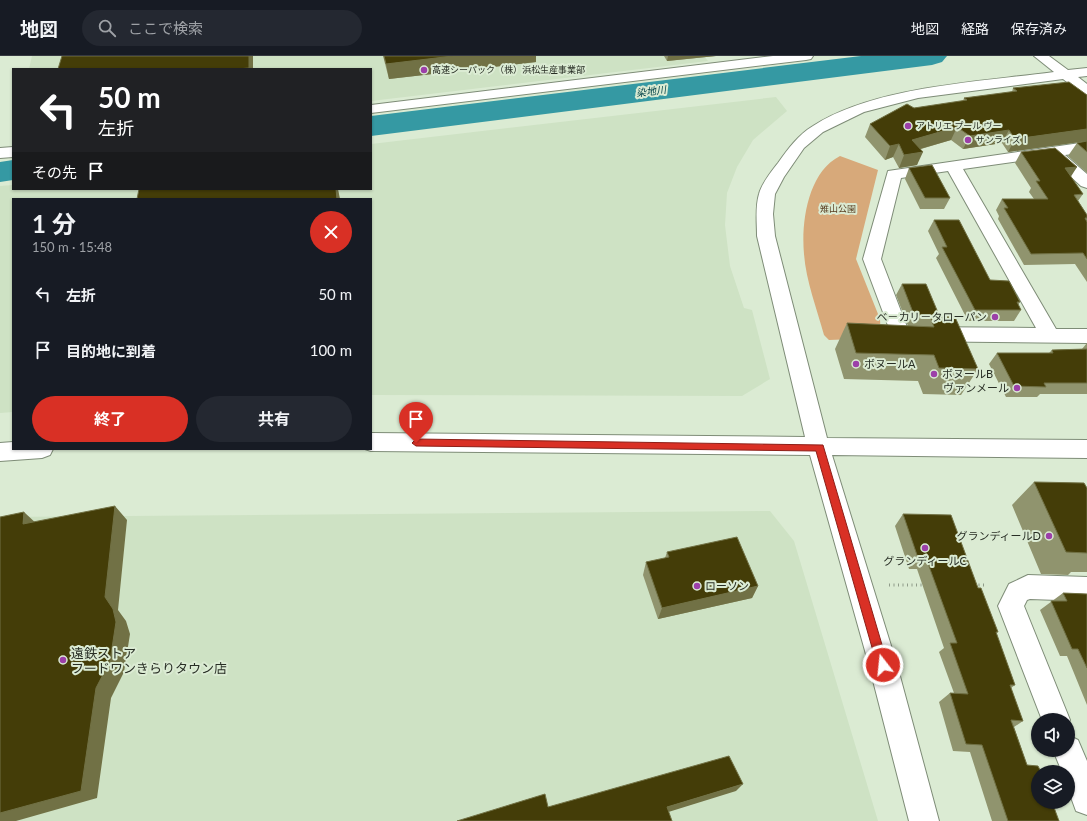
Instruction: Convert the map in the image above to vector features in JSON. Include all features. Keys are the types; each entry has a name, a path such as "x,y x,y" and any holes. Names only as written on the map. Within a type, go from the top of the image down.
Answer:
{"street":[{"path":"372,109 760,59 806,56"},
{"path":"1042,56 1087,91"},
{"path":"924,821 883,665 820,448 766,236 765,214 767,194 776,176 799,145 818,129 859,109 918,94 1087,72"},
{"path":"1087,147 1054,153 953,165 894,174 872,259 900,334 1087,336"},
{"path":"0,153 12,152"},
{"path":"1054,153 1087,183"},
{"path":"953,165 1050,336"},
{"path":"372,442 820,448 1087,449"},
{"path":"0,452 28,450"},
{"path":"1053,713 1011,606 1018,592 1028,588 1087,589"},
{"path":"1071,757 1087,800"}],"path":[{"path":"890,585 927,585"},
{"path":"972,585 988,585"}],"shaded area":[{"path":"32,56 704,56 708,61 372,101 372,68 29,68"},
{"path":"776,97 787,111 753,140 737,167 727,193 725,225 730,266 744,308 752,310 770,379 742,396 372,395 372,198 12,198 12,412 0,413 0,186 12,185 12,190 372,190 372,144"},
{"path":"770,511 794,541 878,821 0,821 0,517"}],"green space":[{"name":"雉山公園","path":"840,156 878,170 856,259 880,319 881,338 829,340 824,335 807,274 803,241 809,199 820,174 829,163"}],"building":[{"path":"62,56 249,56 249,68 58,68"},
{"path":"384,56 453,56 386,64"},
{"path":"1069,82 1087,95 1087,129 1015,139 1009,130 970,136 957,127 912,140 923,152 904,155 899,144 890,146 870,124 907,104 914,108 967,100 964,98 1017,91 1013,88"},
{"path":"1087,141 1087,152 1077,143"},
{"path":"1055,148 1077,167 1065,168 1083,194 1074,195 1087,215 1087,218 1085,218 1087,222 1087,259 1083,253 1031,254 1004,208 1008,208 1002,199 1048,199 1036,181 1040,181 1021,152"},
{"path":"932,165 950,198 925,198 909,168"},
{"path":"139,190 336,190 337,198 137,198"},
{"path":"934,220 959,220 990,280 1009,281 1020,302 1017,302 1021,310 975,310 942,247 947,247"},
{"path":"902,284 926,284 939,315 914,315"},
{"path":"930,316 955,317 978,369 939,368 934,355 856,353 847,323 934,327"},
{"path":"1087,349 1087,383 1044,383 1046,387 1014,386 997,353 1053,353 1052,350"},
{"path":"1034,482 1084,483 1087,488 1087,553 1066,552"},
{"name":"遠鉄ストア フードワンきらりタウン店","path":"115,506 105,597 113,609 116,622 110,661 96,688 81,791 0,813 0,517 24,512 23,524"},
{"path":"903,514 951,515 978,588 981,588 998,632 996,632 1015,685 1010,685 1023,721 1011,720 1027,765 1031,765 1031,809 1055,809 1059,821 1008,821 982,745 966,744 950,693 968,694 950,643 957,643 926,558 918,558"},
{"name":"ローソン","path":"737,537 758,586 662,608 646,562 669,557 667,552"},
{"path":"1063,593 1087,594 1087,668 1078,649 1072,649 1051,601 1067,601"},
{"path":"729,756 743,784 667,807 672,821 457,821 545,794 548,807"}],"waterway":[{"name":"染地川","path":"372,126 932,56"},
{"name":"染地川","path":"0,172 12,170"}],"place":[{"name":"高速シーパック（株）浜松生産事業部","path":"424,70"},
{"name":"アトリエ プール ヴー","path":"908,126"},
{"name":"サンライズⅠ","path":"968,140"},
{"name":"ベ－カリ－タローパン","path":"995,317"},
{"name":"ボヌールA","path":"856,364"},
{"name":"ボヌールB","path":"934,374"},
{"name":"ヴァンメール","path":"1017,388"},
{"name":"グランディールD","path":"1049,536"},
{"name":"グランディールC","path":"925,548"},
{"name":"ローソン","path":"697,586"},
{"name":"遠鉄ストア フードワンきらりタウン店","path":"63,660"}],"route":[{"path":"416,443 820,448 883,665"}]}
